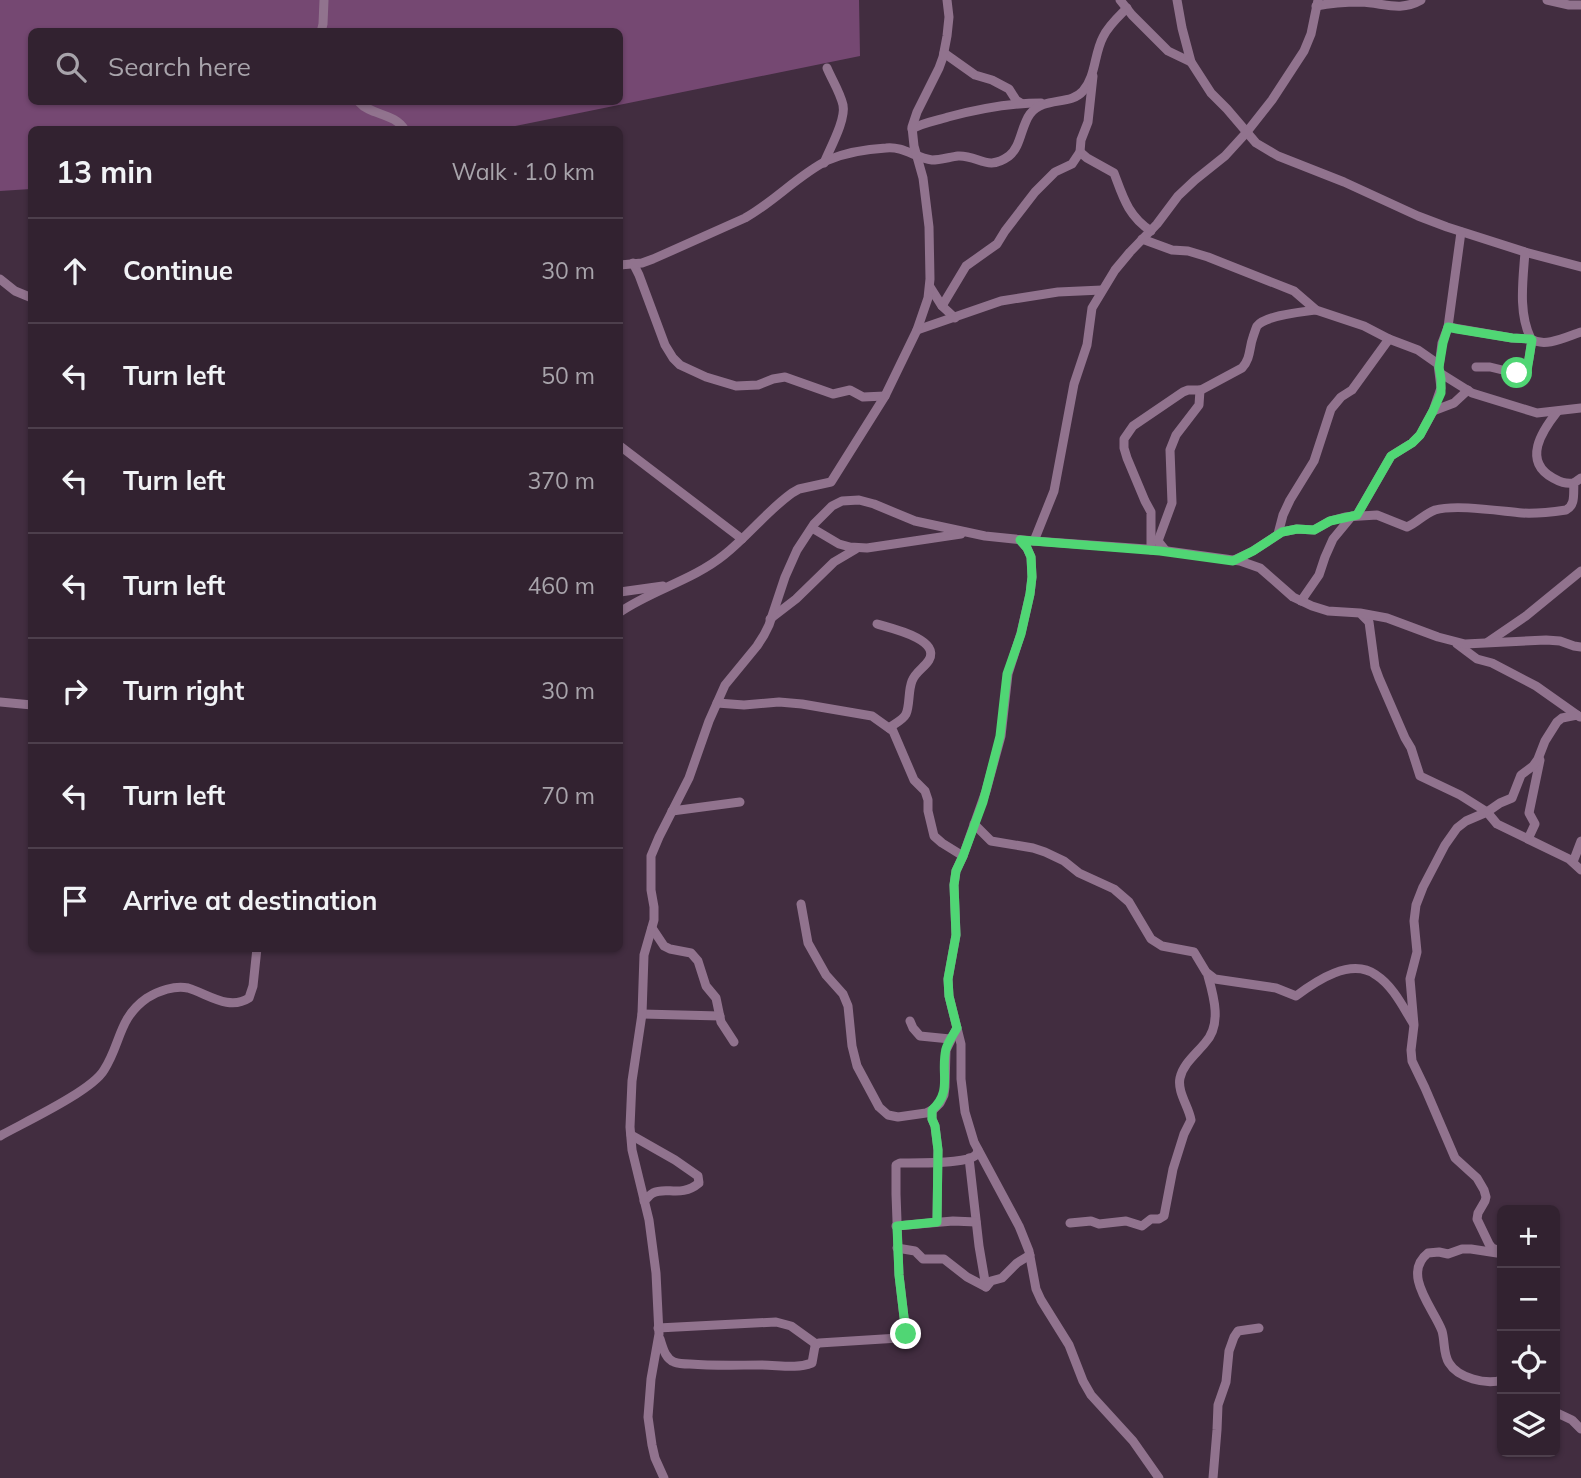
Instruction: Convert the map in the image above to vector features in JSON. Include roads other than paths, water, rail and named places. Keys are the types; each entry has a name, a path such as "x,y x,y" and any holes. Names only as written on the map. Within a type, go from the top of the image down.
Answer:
{"street":[{"path":"322,28 324,0"},
{"path":"623,610 714,562 792,493 831,482 885,396 917,330 928,298 929,228 923,178 912,129 944,53 948,27 947,0"},
{"path":"1177,0 1191,62 1211,93 1256,143 1278,156 1356,187 1418,216 1461,232 1581,267"},
{"path":"1034,541 1054,491 1074,384 1087,345 1092,309 1115,270 1178,197 1246,133 1304,51 1311,34 1317,3 1364,2 1406,7 1421,0"},
{"path":"1546,0 1581,5"},
{"path":"942,306 966,267 998,244 1035,192 1055,172 1068,166 1080,152 1081,140 1088,122 1094,71 1102,38 1124,4 1168,51 1191,62"},
{"path":"944,53 975,75 1009,89 1021,103"},
{"path":"824,163 844,109 828,68"},
{"path":"623,264 653,259 745,218 824,163 845,155 898,148 931,160 962,156 989,164 997,162 1011,155 1028,117 1036,107 1074,97 1082,92 1094,71"},
{"path":"912,129 954,115 1021,103 1046,103"},
{"path":"363,105 398,120 402,126"},
{"path":"1080,152 1114,173 1132,214 1140,224 1151,231"},
{"path":"1301,601 1319,575 1333,540 1354,515 1391,456 1420,435 1441,393 1439,370 1448,327 1461,232"},
{"path":"1142,239 1172,250 1208,257 1297,293 1316,310 1364,326 1426,355 1439,370 1472,393 1537,413 1581,408"},
{"path":"1476,367 1523,374 1528,368 1531,340 1524,316 1522,287 1525,252"},
{"path":"632,263 665,345 680,365 706,377 736,386 758,385 785,377 833,394 850,390 863,397 885,396"},
{"path":"0,279 15,291 28,296"},
{"path":"929,284 942,306 955,318"},
{"path":"917,330 1001,301 1070,291 1102,290"},
{"path":"1150,550 1151,512 1127,458 1124,439 1133,426 1164,404 1188,390 1200,390 1242,368 1251,354 1254,334 1260,323 1316,310"},
{"path":"1448,327 1539,343 1581,332"},
{"path":"1278,534 1290,500 1314,461 1331,409 1341,397 1352,390 1389,339"},
{"path":"1166,551 1158,541 1172,503 1170,450 1176,435 1199,405 1200,390"},
{"path":"1433,411 1454,403 1468,390"},
{"path":"1233,561 1278,534 1297,529 1314,530 1330,521 1354,515 1377,514 1407,527 1440,509 1525,513 1569,509 1578,480 1563,483 1545,474 1538,462 1540,439 1544,429 1558,412"},
{"path":"623,448 741,539"},
{"path":"664,1478 655,1458 648,1417 658,1331 658,1288 654,1248 631,1135 632,1081 642,1014 644,955 654,913 650,890 651,856 690,778 717,703 730,677 757,646 769,625 797,550 811,528 836,502 859,500 915,521 969,533 1020,540 1166,551 1249,563 1260,568 1301,601 1328,611 1360,613 1397,621 1456,643 1473,645 1554,640 1581,647"},
{"path":"811,528 839,544 858,548 969,533"},
{"path":"1020,540 1031,557 1030,594 1021,634 1007,674 1000,736 986,791 956,871 954,885 956,935 948,979 949,996 962,1054 961,1079 965,1112 978,1150 1019,1226 1030,1255 1036,1289 1069,1345 1083,1381 1091,1395 1132,1441 1159,1478"},
{"path":"770,619 796,599 834,562 858,548"},
{"path":"1487,643 1526,616 1581,570"},
{"path":"623,592 668,585"},
{"path":"1360,613 1369,622 1375,667 1411,748 1420,776 1460,795 1487,813 1497,824 1573,862 1581,870"},
{"path":"877,624 900,630 922,640 931,648 930,659 912,681 906,713 889,728"},
{"path":"1456,643 1477,659 1492,663 1536,686 1579,716"},
{"path":"0,702 28,705"},
{"path":"717,703 744,705 779,702 872,716 896,736 914,780 926,794 934,836 963,856"},
{"path":"1528,839 1535,824 1529,813 1545,741 1562,718 1579,716"},
{"path":"1497,1250 1489,1244 1478,1222 1478,1213 1486,1197 1484,1190 1477,1178 1454,1158 1412,1061 1414,1025 1410,979 1417,952 1414,921 1416,905 1428,876 1457,828 1512,798 1521,775 1533,766 1541,752"},
{"path":"672,811 740,802"},
{"path":"974,824 991,841 1045,852 1064,861 1079,873 1120,892 1151,939 1161,946 1194,951 1208,976 1216,1009 1207,1041 1192,1056 1179,1079 1191,1120 1173,1170 1164,1216 1151,1219 1142,1226 1126,1221 1070,1223"},
{"path":"1573,862 1581,841"},
{"path":"801,904 808,943 826,975 843,993 848,1006 857,1066 879,1107 888,1115 898,1118 914,1116 932,1110 940,1103 944,1096 946,1050 957,1028"},
{"path":"652,928 664,946 694,955 706,986 716,998 724,1028 734,1042"},
{"path":"0,1136 88,1087 97,1079 104,1072 116,1048 126,1019 147,998 179,987 216,1000 242,1002 249,998 257,952"},
{"path":"1208,976 1227,982 1276,988 1296,996 1326,976 1349,970 1366,971 1376,975 1392,990 1414,1025"},
{"path":"642,1014 720,1016"},
{"path":"910,1021 920,1036 950,1039"},
{"path":"932,1110 937,1137 937,1222"},
{"path":"631,1135 675,1160 700,1179 693,1187 676,1192 655,1192 644,1201"},
{"path":"658,1331 776,1322 791,1326 816,1344 906,1336 897,1248 897,1164 938,1163 969,1158 977,1154 978,1150"},
{"path":"969,1158 986,1287"},
{"path":"897,1226 976,1222"},
{"path":"897,1248 915,1251 923,1259 944,1259 967,1277 986,1287"},
{"path":"1497,1252 1471,1249 1446,1254 1428,1253 1420,1262 1417,1275 1441,1330 1449,1363 1457,1371 1482,1381 1497,1381"},
{"path":"986,1287 991,1281 1000,1280 1017,1263 1030,1255"},
{"path":"1213,1478 1218,1405 1226,1382 1234,1337 1238,1331 1259,1328"},
{"path":"658,1331 664,1352 672,1362 711,1366 803,1366 813,1361 816,1344"},
{"path":"1560,1414 1572,1420 1581,1429"}]}
